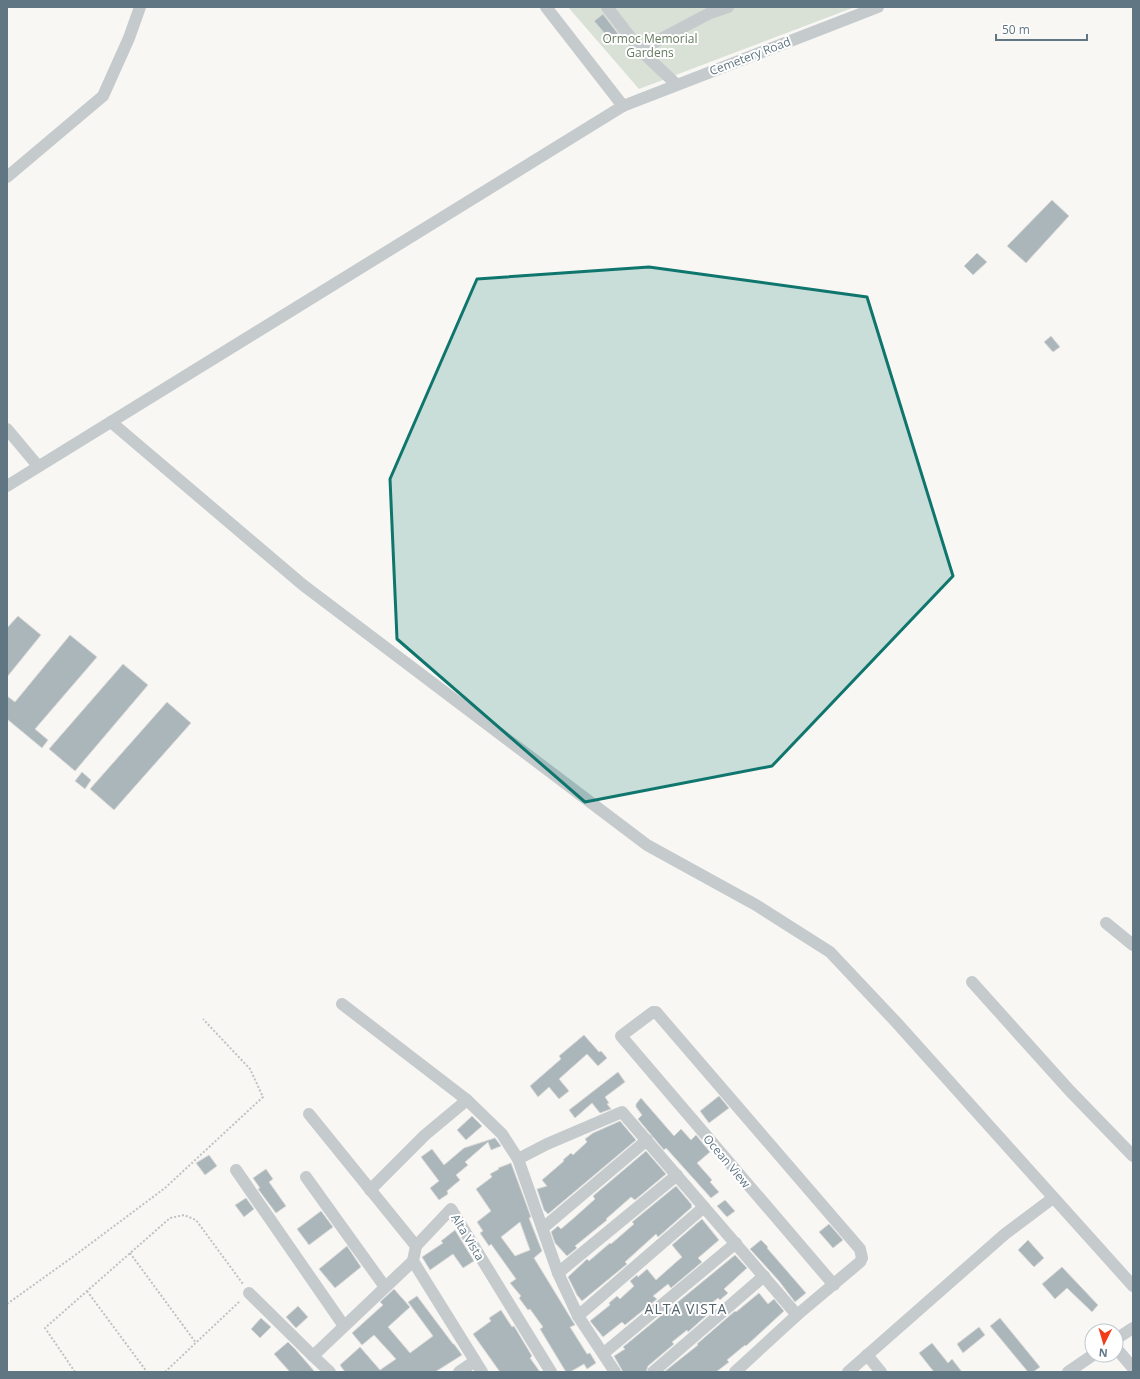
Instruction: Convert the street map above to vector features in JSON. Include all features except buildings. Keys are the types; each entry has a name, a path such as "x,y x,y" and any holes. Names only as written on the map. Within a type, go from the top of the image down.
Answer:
{"street":[{"path":"7,177 103,96 129,38 140,7"},
{"path":"546,7 623,106"},
{"path":"607,7 640,50 676,84"},
{"path":"640,50 709,10 728,7"},
{"name":"Cemetery Road","path":"7,486 623,106 852,11 878,7"},
{"path":"111,422 303,585 647,845 756,905 830,952 901,1028 1133,1286"},
{"path":"7,429 38,466"},
{"path":"1106,923 1133,945"},
{"path":"972,982 1070,1091 1133,1156"},
{"path":"342,1004 467,1100 502,1134 518,1159 558,1273 578,1316 604,1353 615,1372"},
{"name":"Ocean View","path":"653,1012 656,1012 860,1249 862,1258 860,1262 834,1285 621,1036 653,1012"},
{"path":"370,1190 425,1136 467,1100"},
{"path":"518,1159 547,1144 622,1112 797,1315"},
{"path":"309,1114 416,1246 413,1261 313,1356"},
{"path":"543,1228 647,1140"},
{"path":"236,1170 344,1326"},
{"path":"558,1273 677,1175"},
{"path":"306,1177 385,1287"},
{"path":"848,1372 1005,1234 1053,1198"},
{"path":"578,1316 704,1206"},
{"name":"Alta Vista","path":"416,1246 451,1209 550,1372"},
{"path":"604,1353 736,1243"},
{"path":"413,1261 482,1372"},
{"path":"653,1372 764,1276"},
{"path":"735,1372 797,1315 834,1285"},
{"path":"249,1293 330,1372"},
{"path":"1124,1334 1133,1328"},
{"path":"867,1355 881,1372"},
{"path":"1124,1357 1133,1368"},
{"path":"1068,1372 1084,1361"},
{"path":"459,1372 475,1362"}],"path":[{"path":"7,1304 165,1188 263,1097 250,1069 203,1019"},
{"path":"75,1372 45,1328 170,1218 184,1215 196,1220 249,1293 165,1372"},
{"path":"130,1253 196,1342"},
{"path":"87,1291 147,1372"}],"highlighted area":[{"path":"649,267 867,297 953,576 772,766 585,802 397,639 390,479 477,279"}],"green space":[{"name":"Ormoc Memorial Gardens","path":"568,7 855,7 639,89"}],"district":[{"name":"ALTA VISTA","path":"686,1308"}]}
